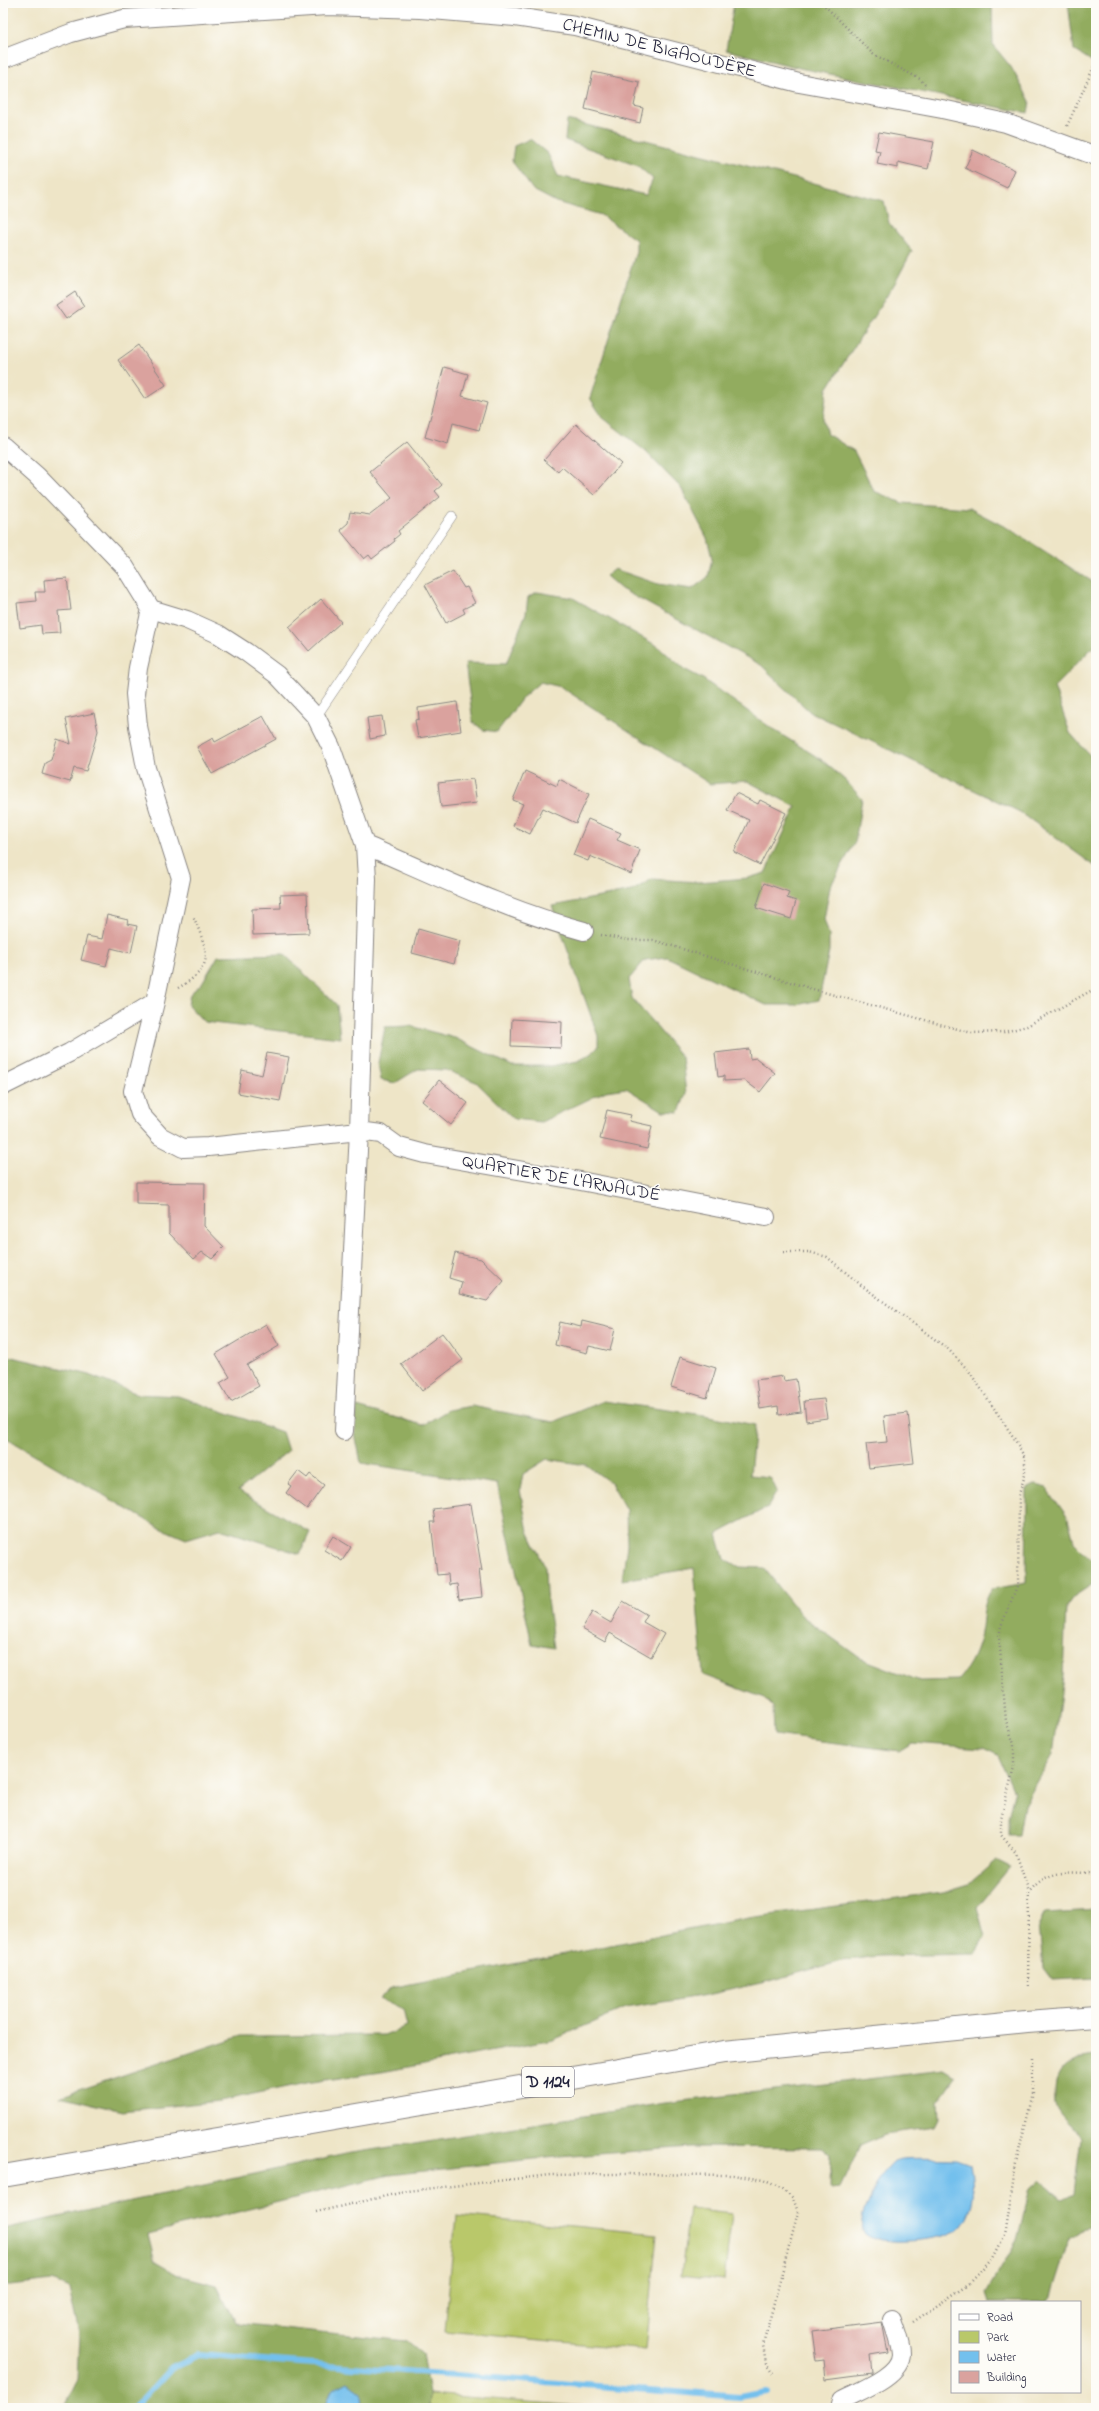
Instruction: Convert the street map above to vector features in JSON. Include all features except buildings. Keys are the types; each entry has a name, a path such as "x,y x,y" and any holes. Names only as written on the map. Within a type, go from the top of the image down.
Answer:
{"highway":[{"name":"D 1124","path":"3,2176 724,2052 1027,2022 1096,2017"}],"street":[{"name":"CHEMIN DE BIGAOUDÈRE","path":"3,59 71,33 124,19 327,6 420,9 515,17 575,26 799,83 942,109 1006,124 1096,156"},
{"path":"3,446 37,476 125,567 151,609 187,620 218,634 246,652 277,675 316,717 331,747 365,845 366,879 359,1131 344,1431"},
{"name":"QUARTIER DE L'ARNAUDÉ","path":"151,609 138,668 135,694 138,726 146,768 181,878 155,1002 133,1091 140,1114 160,1136 183,1148 208,1147 359,1131 381,1134 399,1147 425,1154 766,1217"},
{"path":"365,845 501,904 546,921 584,931"},
{"path":"3,1086 69,1053 155,1002"},
{"path":"840,2408 842,2400 890,2375 898,2365 901,2354 894,2327"}],"lane":[{"path":"316,717 452,516"}],"path":[{"path":"822,3 873,54 920,79 933,93 942,109"},
{"path":"1060,143 1096,62"},
{"path":"155,1002 196,978 206,962 206,949 193,914"},
{"path":"584,931 627,940 653,940 816,990 972,1033 1004,1032 1027,1026 1096,988"},
{"path":"783,1252 809,1252 827,1257 861,1285 948,1349 969,1371 1014,1438 1025,1458 1025,1475 1019,1494 1018,1584 1001,1626 999,1637 1006,1721 1014,1744 1014,1767 1001,1818 1001,1835 1016,1853 1029,1892 1028,1986"},
{"path":"1029,1892 1044,1876 1062,1873 1096,1873"},
{"path":"894,2327 970,2284 993,2258 1005,2235 1016,2163 1033,2094 1033,2055"},
{"path":"316,2212 408,2192 550,2175 733,2175 763,2180 783,2189 793,2198 798,2212 763,2345 766,2363 773,2373"}],"green space":[{"path":"734,3 992,3 993,45 1011,67 1030,101 1028,113 804,69 726,50"},
{"path":"1068,3 1096,3 1096,64 1074,50"},
{"path":"567,120 884,201 889,223 912,251 895,283 827,389 823,420 827,434 854,451 874,491 902,503 969,508 1013,531 1096,584 1096,644 1054,687 1070,733 1096,762 1096,867 1020,812 810,712 761,665 621,589 606,576 614,569 658,584 692,589 708,577 712,558 707,538 681,488 645,451 602,417 590,398 636,252 636,240 601,215 556,202 533,190 512,161 514,146 530,139 548,154 558,176 646,195 653,179 638,166 565,140"},
{"path":"537,592 573,598 659,647 684,669 703,679 774,730 822,760 846,781 862,799 855,842 830,887 824,919 829,935 829,951 819,1000 797,1005 766,1005 667,957 645,960 629,979 632,998 682,1057 686,1094 679,1112 663,1111 626,1088 606,1091 541,1122 514,1119 476,1082 446,1070 418,1069 395,1083 381,1080 378,1063 385,1027 410,1026 455,1038 512,1066 550,1066 578,1061 591,1054 598,1047 598,1036 552,906 632,891 652,879 698,882 748,878 765,873 796,807 747,781 710,784 561,687 540,682 523,697 497,732 483,730 473,722 465,663 506,664 526,613 528,597"},
{"path":"284,954 337,1005 340,1038 204,1022 188,1005 190,994 202,983 218,956"},
{"path":"3,1355 86,1374 138,1394 178,1396 282,1432 288,1451 238,1491 310,1532 300,1554 220,1529 186,1539 158,1527 3,1436"},
{"path":"603,1401 704,1415 755,1425 750,1475 770,1477 777,1491 768,1507 717,1534 724,1559 740,1567 764,1568 802,1616 860,1658 920,1681 958,1680 971,1662 977,1649 981,1635 985,1603 992,1589 1026,1583 1027,1489 1035,1485 1047,1488 1068,1518 1074,1542 1096,1564 1096,1582 1073,1597 1066,1607 1063,1677 1053,1755 1024,1805 1019,1835 1008,1835 1008,1819 1014,1792 998,1755 983,1748 912,1743 899,1751 774,1735 773,1707 764,1698 703,1675 694,1568 622,1580 627,1545 626,1510 611,1483 586,1465 547,1459 523,1474 520,1490 528,1531 545,1567 546,1593 554,1648 532,1644 497,1484 361,1463 355,1433 357,1407 423,1425 448,1410 472,1406 553,1422"},
{"path":"996,1860 1010,1867 977,1907 985,1937 975,1954 879,1956 841,1961 770,1981 707,1995 625,2008 553,2040 387,2071 306,2083 220,2101 122,2111 60,2096 241,2036 384,2035 407,2026 403,2010 380,1999 390,1988 754,1917 943,1892 969,1884"},
{"path":"1096,1910 1096,1978 1052,1980 1043,1968 1039,1924 1045,1913"},
{"path":"1096,2056 1096,2226 1084,2228 1069,2239 1049,2301 989,2301 986,2293 1017,2240 1030,2189 1040,2180 1062,2199 1074,2193 1081,2137 1064,2120 1056,2108 1056,2084 1062,2070 1073,2062"},
{"path":"944,2070 956,2077 938,2102 939,2119 935,2127 886,2134 860,2145 840,2188 830,2189 831,2154 822,2148 691,2147 533,2159 389,2175 148,2234 155,2262 178,2275 217,2285 236,2323 406,2341 422,2354 429,2394 428,2408 363,2408 362,2393 332,2389 325,2408 63,2408 77,2379 79,2334 69,2288 52,2281 3,2287 3,2229 346,2154 665,2103"},
{"path":"689,2208 732,2213 724,2281 681,2276"},
{"path":"456,2215 657,2234 646,2350 445,2331"},
{"path":"429,2394 602,2408 428,2408"}],"water":[{"path":"900,2159 957,2159 971,2164 974,2188 972,2205 966,2220 961,2227 954,2232 943,2236 913,2241 884,2240 872,2238 865,2234 863,2228 863,2218 878,2183 890,2164"},
{"path":"347,2381 362,2393 363,2408 325,2408 332,2389"}],"waterway":[{"path":"134,2408 172,2367 198,2355 739,2397 766,2392"}]}
